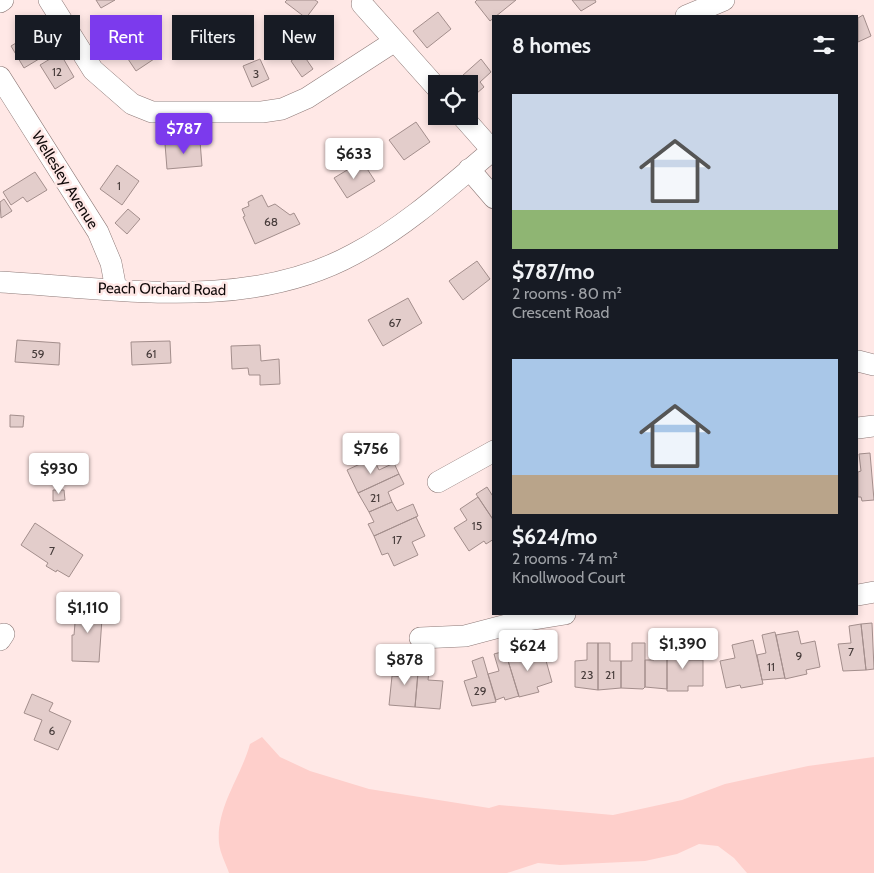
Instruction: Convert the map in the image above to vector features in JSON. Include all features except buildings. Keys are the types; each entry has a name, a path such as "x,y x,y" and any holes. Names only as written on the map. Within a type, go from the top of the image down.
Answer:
{"street":[{"path":"49,0 89,66 132,104 148,112 262,112 282,109 307,98 395,42"},
{"path":"688,15 724,0"},
{"path":"362,4 428,78"},
{"name":"Wellesley Avenue","path":"0,77 98,232 111,263 116,289"},
{"path":"470,125 492,149"},
{"name":"Peach Orchard Road","path":"0,282 194,292 229,291 279,282 318,270 372,244 492,151"},
{"path":"469,169 492,196"},
{"path":"858,361 874,365"},
{"path":"858,428 874,426"},
{"path":"438,482 492,453"},
{"path":"858,596 874,592"},
{"path":"420,638 465,636 528,620 559,615"}],"shaded area":[{"path":"262,737 280,757 310,771 369,789 489,808 499,805 613,815 682,800 725,784 808,766 874,757 874,873 747,873 734,858 718,846 699,844 677,854 645,861 560,865 538,863 507,873 229,873 219,843 221,817 250,744"}]}
